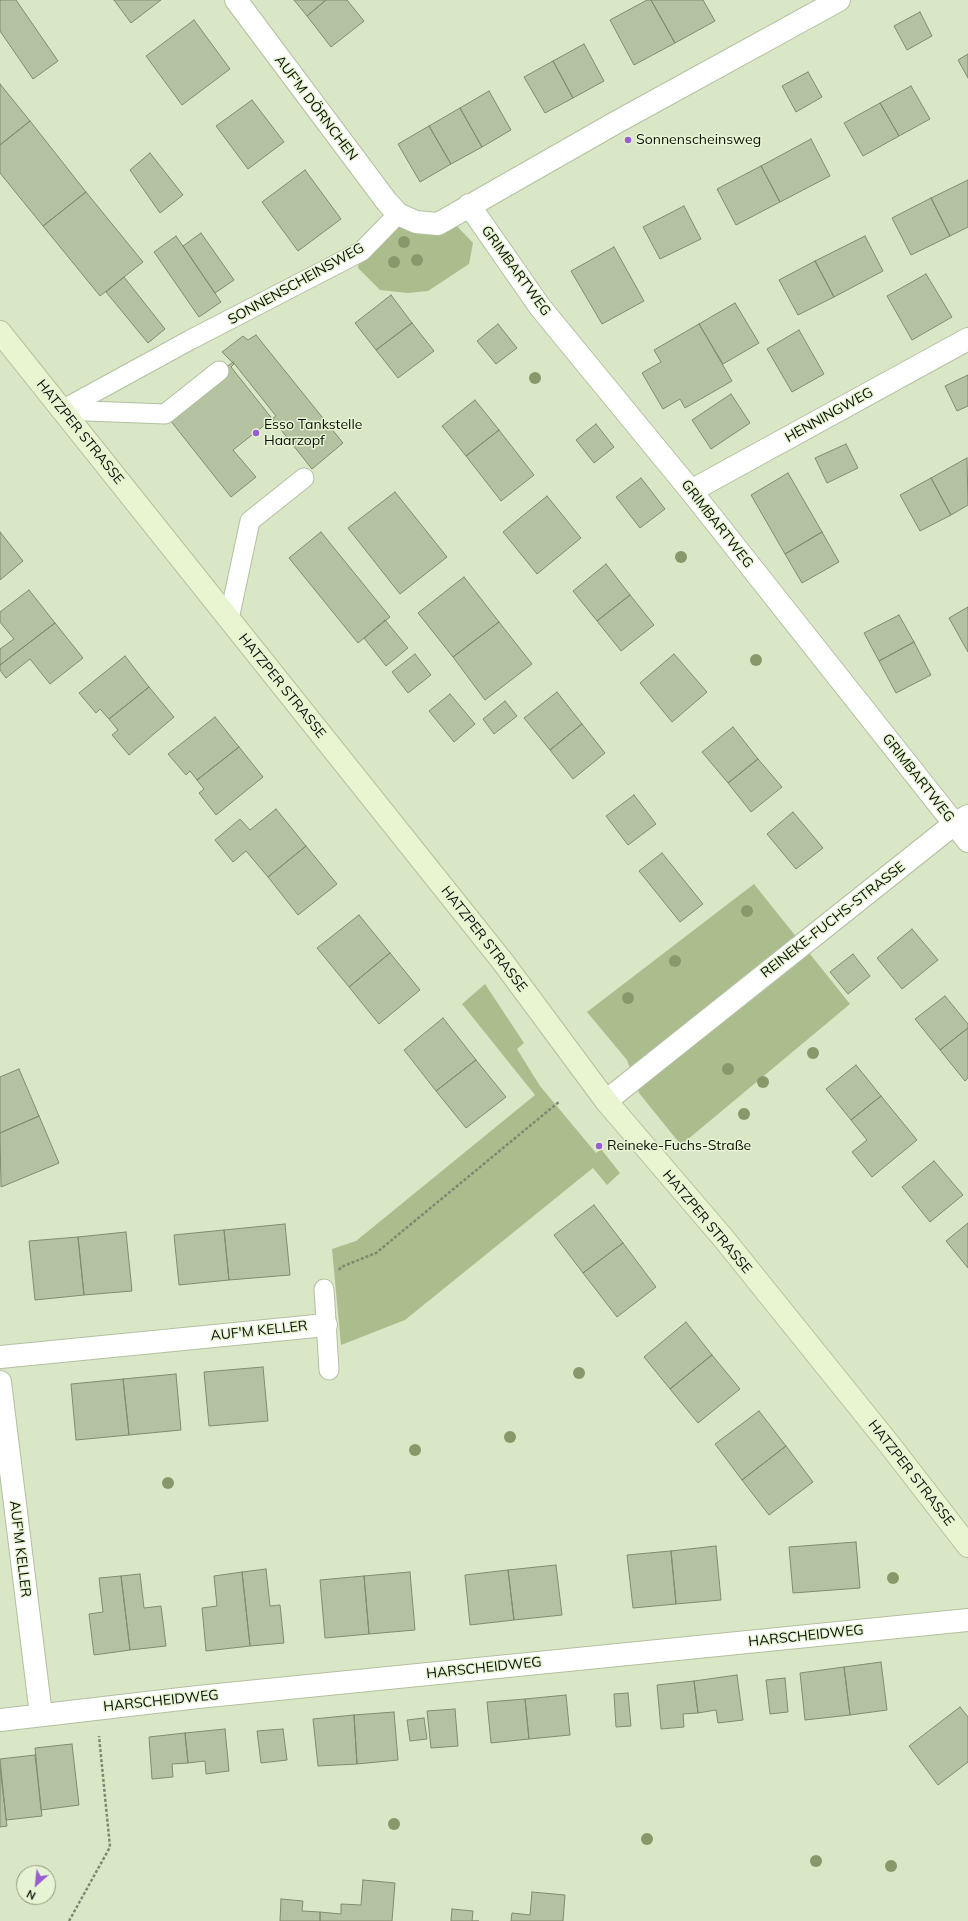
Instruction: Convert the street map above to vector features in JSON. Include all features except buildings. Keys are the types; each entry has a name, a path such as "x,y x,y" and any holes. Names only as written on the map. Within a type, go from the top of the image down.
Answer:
{"main road":[{"name":"HATZPER STRASSE","path":"0,332 503,962 606,1101 724,1239 968,1546"}],"street":[{"name":"AUF'M DÖRNCHEN","path":"236,0 387,202 398,214"},
{"path":"398,214 416,222 438,224 469,205 839,0"},
{"name":"GRIMBARTWEG","path":"469,205 540,307 961,820 968,841"},
{"name":"HENNINGWEG","path":"691,491 968,338"},
{"name":"REINEKE-FUCHS-STRASSE","path":"606,1101 961,820"},
{"name":"AUF'M KELLER","path":"0,1357 326,1325"},
{"name":"AUF'M KELLER","path":"0,1382 41,1715"},
{"name":"HARSCHEIDWEG","path":"0,1720 96,1708 968,1620"}],"lane":[{"name":"SONNENSCHEINSWEG","path":"62,410 362,250 398,214"},
{"path":"62,410 165,414 219,371"},
{"path":"229,618 250,521 304,478"},
{"path":"324,1289 329,1370"}],"path":[{"path":"324,1289 341,1267 376,1253 560,1101"},
{"path":"70,1921 110,1847 96,1708"}],"green space":[{"path":"398,214 455,224 473,243 469,264 428,291 408,293 380,290 358,268 360,252"},
{"path":"754,884 850,1004 681,1145 639,1093 627,1060 587,1012"},
{"path":"485,984 524,1043 517,1049 540,1086 596,1153 601,1149 620,1173 607,1185 593,1168 405,1320 341,1345 332,1249 356,1241 535,1095 462,1004"}],"place":[{"name":"Sonnenscheinsweg","path":"628,140"},
{"name":"Esso Tankstelle Haarzopf","path":"256,433"},
{"name":"Reineke-Fuchs-Straße","path":"599,1146"}]}
